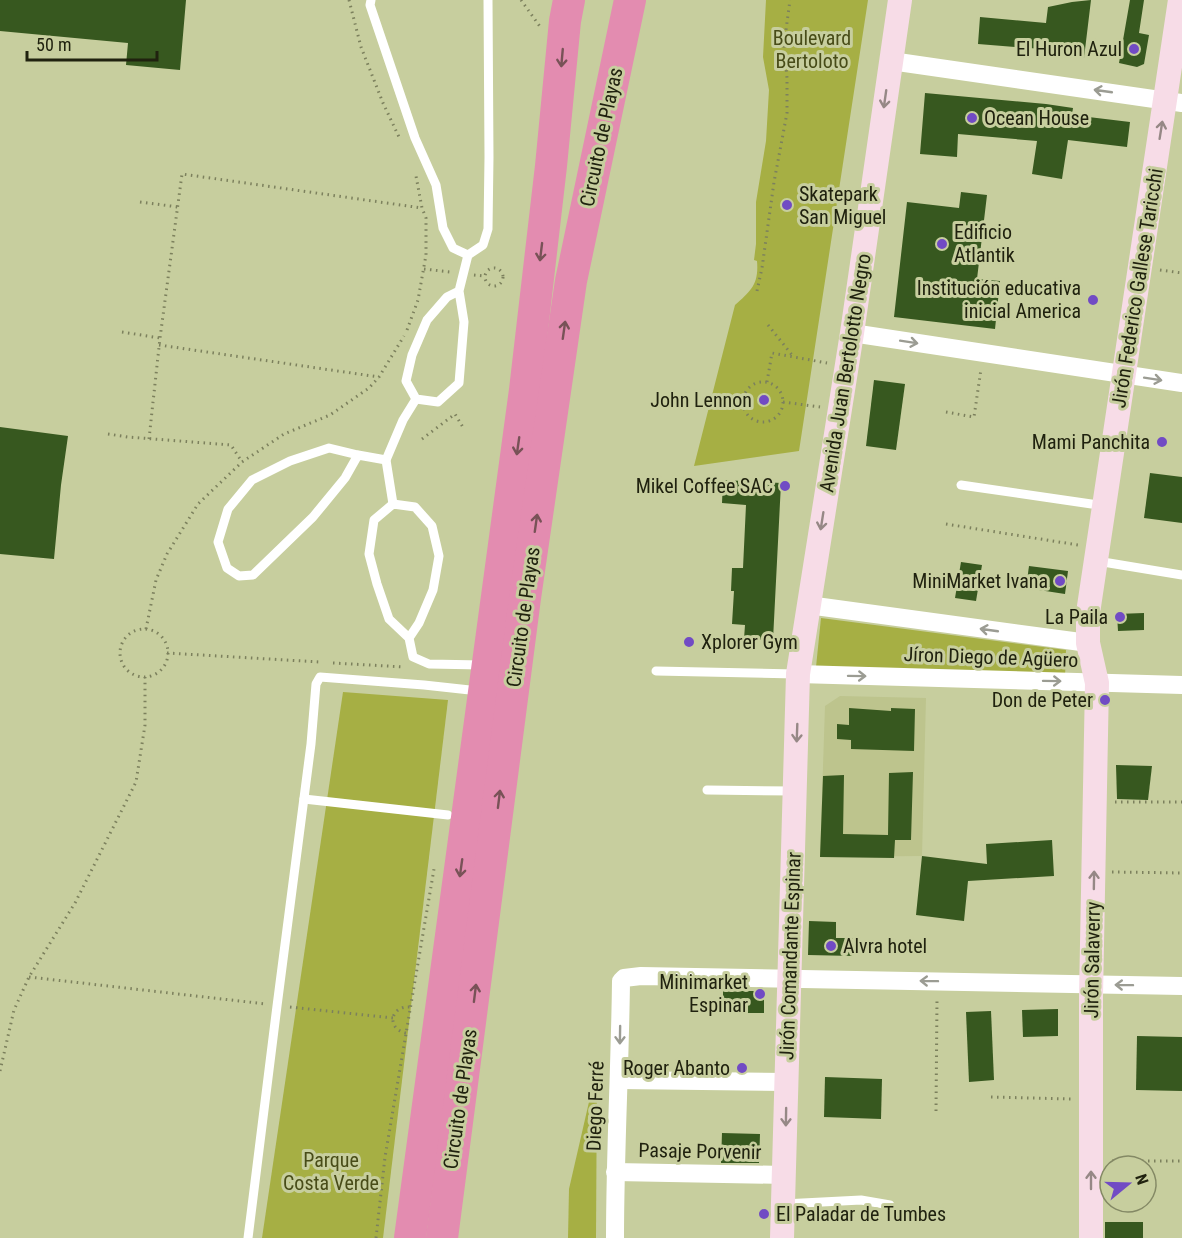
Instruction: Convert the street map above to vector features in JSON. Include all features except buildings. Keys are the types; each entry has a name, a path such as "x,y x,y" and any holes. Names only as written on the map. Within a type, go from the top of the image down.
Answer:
{"highway":[{"name":"Circuito de Playas","path":"410,1238 525,390 569,0"},
{"name":"Circuito de Playas","path":"442,1238 525,598 571,281 630,0"}],"main road":[{"name":"Avenida Juan Bertolotto Negro","path":"798,674 852,333 900,0"},
{"name":"Jirón Federico Gallese Taricchi","path":"1097,683 1088,643 1088,613 1124,374 1174,102 1180,0"},
{"name":"Jirón Comandante Espinar","path":"782,1238 798,674"},
{"name":"Jirón Salaverry","path":"1091,1238 1097,683"}],"street":[{"path":"891,61 1174,102"},
{"path":"852,333 1182,383"},
{"name":"Jíron Diego de Agüero","path":"808,605 1088,643"},
{"name":"Jíron Diego de Agüero","path":"798,674 1182,685"},
{"name":"Diego Ferré","path":"615,1238 621,981 624,978 641,976 790,978"},
{"path":"790,978 1182,986"},
{"path":"619,1080 787,1082"},
{"name":"Pasaje Porvenir","path":"615,1172 784,1175"}],"lane":[{"path":"371,0 370,5 415,138 436,184 443,228 453,248 468,255"},
{"path":"416,399 438,402 459,383 464,322 459,291 468,255 483,245 488,229 488,0"},
{"path":"416,399 406,381 412,355 427,320 447,297 459,291"},
{"path":"393,504 386,460 403,420 416,399"},
{"path":"358,455 345,478 313,518 253,575 239,576 227,568 218,542 228,510 252,480 290,461 329,448 386,460"},
{"path":"961,485 1105,506"},
{"path":"409,638 433,590 440,556 432,526 415,507 393,504 374,520 369,554 389,619 409,638 413,657 429,664 486,678"},
{"path":"1098,555 1182,575"},
{"path":"656,671 798,674"},
{"path":"248,1238 311,744 316,684 320,677 424,685 486,678"},
{"path":"707,790 795,791"},
{"path":"304,799 448,815"},
{"path":"783,1204 861,1200 890,1205"}],"path":[{"path":"349,0 361,47 383,103 402,142"},
{"path":"521,0 542,29"},
{"path":"757,291 787,113 784,45 790,0"},
{"path":"146,629 156,580 166,554 198,504 242,462 284,434 330,415 369,388 405,335 418,300 426,255 426,218 415,171"},
{"path":"148,439 182,174 422,208"},
{"path":"140,202 177,207"},
{"path":"490,268 495,268 502,273 501,283 492,286 488,284 484,276 490,268"},
{"path":"768,325 793,357"},
{"path":"122,332 160,338"},
{"path":"159,345 379,376"},
{"path":"767,382 772,353 846,367"},
{"path":"946,412 974,417 983,354"},
{"path":"767,382 779,389 783,402 778,415 766,422 753,420 748,416 743,404 745,392 755,383 767,382"},
{"path":"783,402 840,409"},
{"path":"422,439 455,414 464,429"},
{"path":"108,434 231,445 242,462"},
{"path":"946,524 1098,555"},
{"path":"146,629 160,636 165,642 168,653 161,670 145,677 128,670 123,664 120,650 123,642 133,632 146,629"},
{"path":"168,653 407,667"},
{"path":"0,1071 14,1010 29,977 75,903 135,782 145,725 145,677"},
{"path":"1095,802 1182,802"},
{"path":"376,1238 385,1157 434,865"},
{"path":"1094,871 1182,873"},
{"path":"29,977 393,1018"},
{"path":"936,1111 937,981"},
{"path":"406,1034 396,1029 393,1018 399,1008 411,1007"},
{"path":"992,1097 1065,1098 1091,1101"},
{"path":"1091,1161 1182,1161"}],"shaded area":[{"path":"840,696 926,698 922,856 820,857 825,706"}],"green space":[{"name":"Boulevard Bertoloto","path":"766,0 868,0 799,451 694,466 735,305 750,291 757,276 757,261 754,260 756,202 766,141 769,90 763,57"},
{"path":"821,618 1066,650 1065,677 816,667"},
{"name":"Parque Costa Verde","path":"343,692 448,700 383,1238 262,1238"},
{"path":"597,1067 596,1238 568,1238 569,1189"}],"place":[{"name":"El Huron Azul","path":"1134,49"},
{"name":"Ocean House","path":"972,118"},
{"name":"Skatepark San Miguel","path":"787,205"},
{"name":"Edificio Atlantik","path":"942,244"},
{"name":"Institución educativa inicial America","path":"1093,300"},
{"name":"John Lennon","path":"764,400"},
{"name":"Mami Panchita","path":"1162,442"},
{"name":"Mikel Coffee SAC","path":"785,486"},
{"name":"MiniMarket Ivana","path":"1060,581"},
{"name":"La Paila","path":"1120,617"},
{"name":"Xplorer Gym","path":"689,642"},
{"name":"Don de Peter","path":"1105,700"},
{"name":"Alvra hotel","path":"831,946"},
{"name":"Minimarket Espinar","path":"760,994"},
{"name":"Roger Abanto","path":"742,1068"},
{"name":"El Paladar de Tumbes","path":"764,1214"}]}
